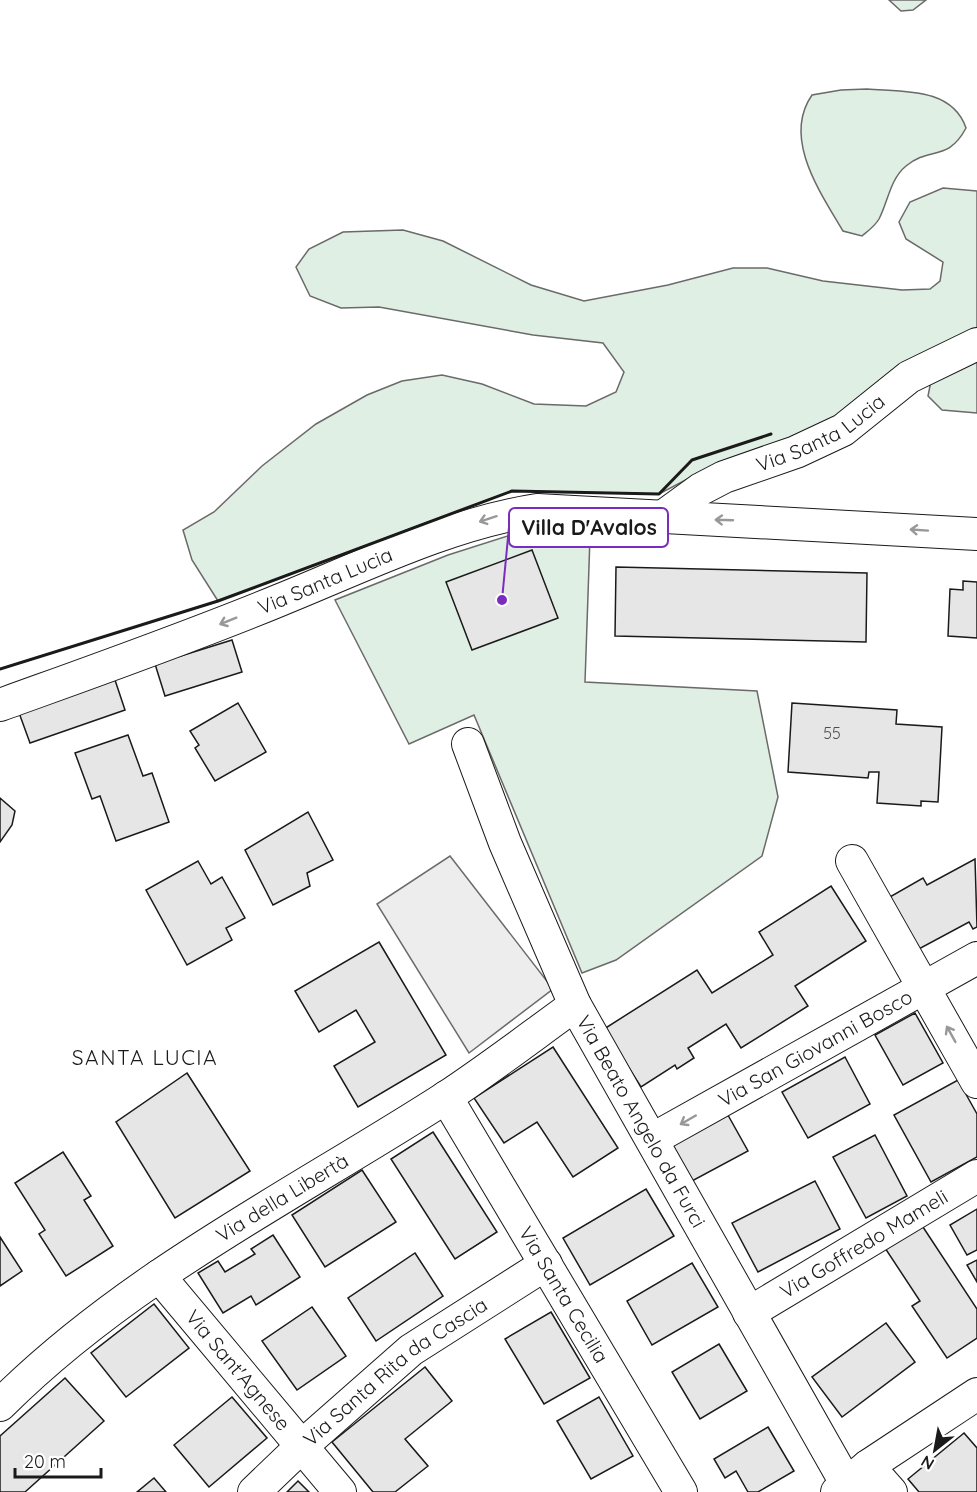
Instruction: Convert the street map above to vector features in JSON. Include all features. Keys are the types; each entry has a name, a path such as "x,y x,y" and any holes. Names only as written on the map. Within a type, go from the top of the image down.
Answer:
{"street":[{"name":"Via Santa Lucia","path":"661,518 700,489 724,477 795,452 843,430 909,377 977,344"},
{"name":"Via Santa Lucia","path":"0,705 200,633 419,544 495,517 537,510 977,534"},
{"name":"Via Beato Angelo da Furci","path":"468,744 505,843 575,1005 653,1139 749,1313 852,1483 891,1492"},
{"path":"852,861 977,1082"},
{"name":"Via San Giovanni Bosco","path":"653,1139 924,985 977,958"},
{"name":"Via della Libertà","path":"0,1405 81,1334 159,1276 446,1097 575,1005"},
{"name":"Via Santa Cecilia","path":"446,1097 681,1492"},
{"name":"Via Goffredo Mameli","path":"749,1313 977,1176"},
{"name":"Via Santa Rita da Cascia","path":"254,1492 302,1446 411,1350 546,1264"},
{"name":"Via Sant'Agnese","path":"159,1276 340,1492"},
{"path":"852,1483 977,1394"}],"green space":[{"path":"889,0 926,0 913,10 901,11"},
{"path":"841,90 910,92 938,98 950,105 966,128 959,139 945,150 923,156 901,171 896,177 879,219 862,236 843,231 824,199 808,164 801,129 804,112 812,95"},
{"path":"943,188 977,191 977,329 839,422 699,473 659,494 512,491 218,601 192,560 183,530 214,512 262,466 316,424 367,395 402,381 442,375 482,384 534,404 586,406 616,392 624,372 603,343 533,335 379,307 341,308 310,296 296,267 309,249 343,232 403,230 443,241 531,285 584,301 668,285 733,268 767,268 823,281 902,290 930,289 940,281 943,262 906,239 899,222 910,202"},
{"path":"977,359 977,413 942,410 928,396 931,381"},
{"path":"539,526 590,537 585,682 757,691 778,797 762,856 616,960 582,973 474,715 409,744 335,600 448,555"}],"shaded area":[{"path":"450,856 553,989 469,1053 377,904"}],"building":[{"path":"532,550 558,618 472,650 446,582"},
{"path":"616,567 867,573 866,642 615,636"},
{"path":"963,581 977,582 977,638 948,636 950,589 963,590"},
{"path":"232,640 242,672 165,696 155,664"},
{"path":"114,677 125,710 30,743 18,710"},
{"path":"238,703 266,752 215,781 195,748 199,745 190,731"},
{"path":"792,703 897,710 896,724 942,727 938,802 921,801 921,806 877,803 879,772 869,772 868,778 788,772"},
{"path":"128,735 143,776 152,773 169,822 116,841 100,796 92,799 75,753"},
{"path":"0,798 15,811 12,825 0,842"},
{"path":"308,812 333,860 307,873 310,886 273,905 245,850"},
{"path":"975,859 977,927 973,929 969,922 917,950 888,898 923,878 927,885"},
{"path":"198,861 211,884 222,877 245,918 226,928 232,940 187,965 146,890"},
{"path":"831,886 866,941 795,986 808,1006 741,1048 726,1024 688,1048 694,1058 677,1069 675,1065 641,1087 604,1029 697,970 712,993 773,955 759,932"},
{"path":"379,942 446,1055 358,1107 334,1066 375,1042 356,1010 319,1032 295,991"},
{"path":"915,1013 943,1063 903,1085 875,1035"},
{"path":"553,1047 618,1148 573,1177 537,1122 504,1143 474,1098"},
{"path":"845,1057 870,1104 808,1138 782,1092"},
{"path":"187,1073 250,1171 175,1218 116,1122"},
{"path":"958,1080 977,1114 977,1157 931,1182 894,1115"},
{"path":"724,1108 748,1151 692,1181 669,1138"},
{"path":"433,1132 497,1232 455,1259 391,1159"},
{"path":"875,1135 907,1196 866,1218 833,1157"},
{"path":"63,1152 91,1196 84,1200 113,1246 66,1276 39,1234 45,1230 15,1183"},
{"path":"362,1170 396,1222 325,1267 292,1215"},
{"path":"815,1181 840,1229 758,1272 732,1223"},
{"path":"646,1189 674,1236 590,1285 563,1238"},
{"path":"977,1209 977,1250 967,1255 950,1225"},
{"path":"921,1224 977,1309 977,1338 947,1358 912,1306 920,1301 885,1248"},
{"path":"273,1235 300,1277 256,1305 251,1296 223,1313 198,1273 218,1261 225,1272 255,1254 251,1249"},
{"path":"0,1237 22,1271 0,1286"},
{"path":"415,1253 443,1296 376,1341 348,1298"},
{"path":"977,1260 977,1282 967,1265"},
{"path":"692,1263 718,1307 652,1345 627,1301"},
{"path":"154,1304 189,1348 126,1397 91,1353"},
{"path":"312,1307 346,1356 297,1390 262,1341"},
{"path":"551,1312 590,1378 544,1404 505,1339"},
{"path":"886,1323 915,1362 842,1417 812,1377"},
{"path":"719,1344 747,1391 700,1419 672,1372"},
{"path":"425,1367 452,1401 405,1439 428,1466 395,1492 373,1492 332,1442"},
{"path":"65,1378 104,1421 25,1492 0,1492 0,1436"},
{"path":"232,1397 267,1438 209,1487 174,1445"},
{"path":"599,1397 633,1456 591,1479 557,1421"},
{"path":"768,1427 794,1471 758,1492 748,1492 736,1471 725,1478 714,1459"},
{"path":"964,1433 977,1448 977,1492 919,1492 908,1479"},
{"path":"154,1478 166,1492 137,1492"},
{"path":"298,1481 309,1492 287,1492"}],"wall":[{"path":"0,669 218,601 512,491 659,494 692,460 771,434"}],"place":[{"name":"Villa D'Avalos","path":"502,600"}],"district":[{"name":"SANTA LUCIA","path":"145,1058"}]}
